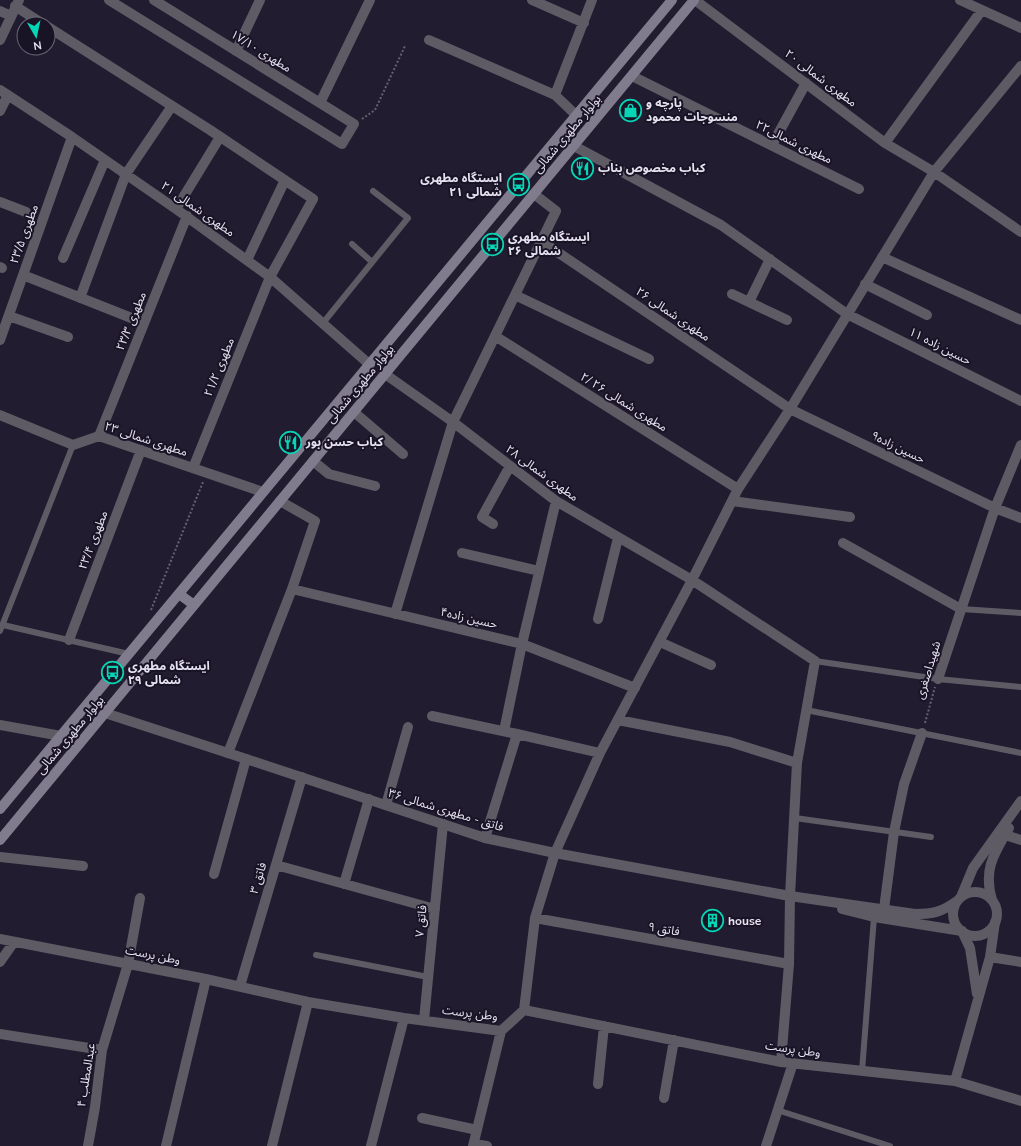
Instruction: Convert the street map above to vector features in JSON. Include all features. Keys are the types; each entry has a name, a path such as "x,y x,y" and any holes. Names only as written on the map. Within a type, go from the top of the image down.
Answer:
{"main road":[{"name":"بولوار مطهری شمالی","path":"0,840 695,0"},
{"name":"بولوار مطهری شمالی","path":"0,809 576,115 668,1"},
{"path":"179,594 194,605"}],"street":[{"path":"109,0 342,144 354,124"},
{"name":"مطهری ۱۷/۱۰","path":"154,0 354,124"},
{"path":"236,51 260,0"},
{"path":"320,103 370,0"},
{"path":"532,0 584,23"},
{"path":"555,95 592,0"},
{"name":"مطهری شمالی ۲۰","path":"695,0 886,143 934,172 1021,232"},
{"path":"960,0 1021,28"},
{"path":"0,40 17,3 33,16"},
{"path":"886,143 982,10"},
{"path":"0,11 11,16"},
{"path":"56,32 285,180 247,260"},
{"path":"429,40 555,95 576,115"},
{"path":"524,1010 535,918 555,853 600,753 660,642 738,489 790,409 934,172 1021,66"},
{"name":"مطهری شمالی۲۲","path":"632,76 859,189"},
{"path":"772,145 806,83"},
{"path":"0,111 4,92"},
{"name":"مطهری شمالی ۲۱","path":"4,92 187,216 270,277 369,364"},
{"path":"80,298 126,174 172,106"},
{"name":"مطهری ۲۳/۵","path":"0,340 72,137"},
{"path":"176,209 220,137"},
{"name":"حسین زاده ۱۱","path":"574,146 722,225 847,314 1021,401"},
{"path":"63,258 105,160"},
{"name":"مطهری ۲۱/۲","path":"193,468 270,277 313,199 285,180"},
{"path":"395,614 453,422 556,211 534,194"},
{"path":"0,202 26,212"},
{"name":"مطهری ۲۳/۳","path":"100,436 187,216"},
{"name":"مطهری شمالی ۲۶","path":"541,241 790,409"},
{"path":"882,257 1021,320"},
{"path":"749,302 770,260"},
{"path":"23,275 144,324"},
{"path":"865,284 927,315"},
{"path":"732,294 787,320"},
{"path":"515,295 649,359"},
{"path":"9,316 68,337"},
{"name":"مطهری شمالی ۲۶ /۲","path":"495,336 738,489"},
{"name":"مطهری شمالی ۲۸","path":"385,374 453,422 556,501 692,580 815,661"},
{"name":"حسین زاده۹","path":"790,409 995,508 1021,518"},
{"path":"354,412 404,454"},
{"path":"0,416 73,445"},
{"name":"مطهری شمالی ۲۳","path":"73,445 100,436 263,492"},
{"name":"شهیداصغری","path":"938,679 995,508 1021,445"},
{"name":"مطهری ۲۳/۴","path":"69,640 141,450"},
{"path":"313,461 329,474 374,486"},
{"path":"492,524 482,517 510,466"},
{"path":"228,752 292,589 315,522 280,501"},
{"path":"504,731 522,644 556,501"},
{"path":"732,501 850,517"},
{"path":"598,619 618,538"},
{"path":"843,543 961,609"},
{"path":"462,553 540,571"},
{"name":"حسین زاده۴","path":"292,589 522,644 635,688"},
{"path":"660,642 711,664"},
{"path":"781,1062 788,964 797,763 815,661"},
{"name":"فاتق - مطهری شمالی ۳۶","path":"104,713 228,752 485,838 555,853 790,896"},
{"path":"432,716 600,753"},
{"path":"618,720 730,742 797,763"},
{"path":"0,725 60,736"},
{"path":"386,805 408,727"},
{"path":"884,909 894,832 904,784 922,733"},
{"path":"485,838 517,734"},
{"path":"214,874 246,759"},
{"name":"فاتق ۳","path":"240,986 302,777"},
{"path":"344,884 369,799"},
{"path":"978,998 970,948 962,931 954,922 954,906 959,899 973,868 1021,802"},
{"path":"955,1081 990,957 996,911 989,890 988,878 990,867 993,857 1004,835 1021,805"},
{"name":"فاتق ۷","path":"424,1020 443,824"},
{"path":"1004,835 1021,840"},
{"path":"0,857 83,866"},
{"path":"276,865 435,909"},
{"path":"790,896 915,914 939,912 966,894 977,892 992,900"},
{"path":"790,896 874,917 962,931 972,935 983,934 992,927 995,922"},
{"name":"عبدالمطلب ۴","path":"88,1146 95,1107 102,1050 128,964 140,898"},
{"name":"فاتق ۹","path":"535,918 788,964"},
{"name":"وطن پرست","path":"0,939 206,979 308,1002 404,1018 501,1031 524,1010 781,1062 955,1081 1021,1101"},
{"path":"0,962 14,942"},
{"path":"990,957 1021,962"},
{"path":"166,1146 206,979"},
{"path":"272,1146 308,1002"},
{"path":"371,1146 404,1018"},
{"path":"598,1084 604,1026"},
{"path":"487,1146 474,1145 501,1031"},
{"path":"0,1034 102,1050"},
{"path":"664,1098 674,1040"},
{"path":"766,1146 793,1063"},
{"path":"422,1118 477,1130"}],"lane":[{"path":"323,323 408,218 373,191"},
{"path":"352,244 372,262"},
{"path":"0,631 73,445"},
{"path":"961,609 1021,613"},
{"path":"3,625 129,654"},
{"path":"815,661 938,679 1021,687"},
{"path":"806,710 1021,753"},
{"path":"794,818 931,837"},
{"path":"862,1071 874,917"},
{"path":"316,956 428,977"},
{"path":"777,1110 890,1146"}],"path":[{"path":"354,124 375,110 405,46"},
{"path":"149,616 207,473"},
{"name":"شهیداصغری","path":"922,733 938,679"}],"place":[{"name":"پارچه و منسوجات محمود","path":"630,110"},
{"name":"كباب مخصوص بناب","path":"582,168"},
{"name":"ایستگاه مطهری شمالی ۲۱","path":"518,185"},
{"name":"ایستگاه مطهری شمالی ۲۶","path":"492,244"},
{"name":"كباب حسن بور","path":"291,442"},
{"name":"ایستگاه مطهری شمالی ۲۹","path":"113,673"},
{"name":"house","path":"713,921"}]}
